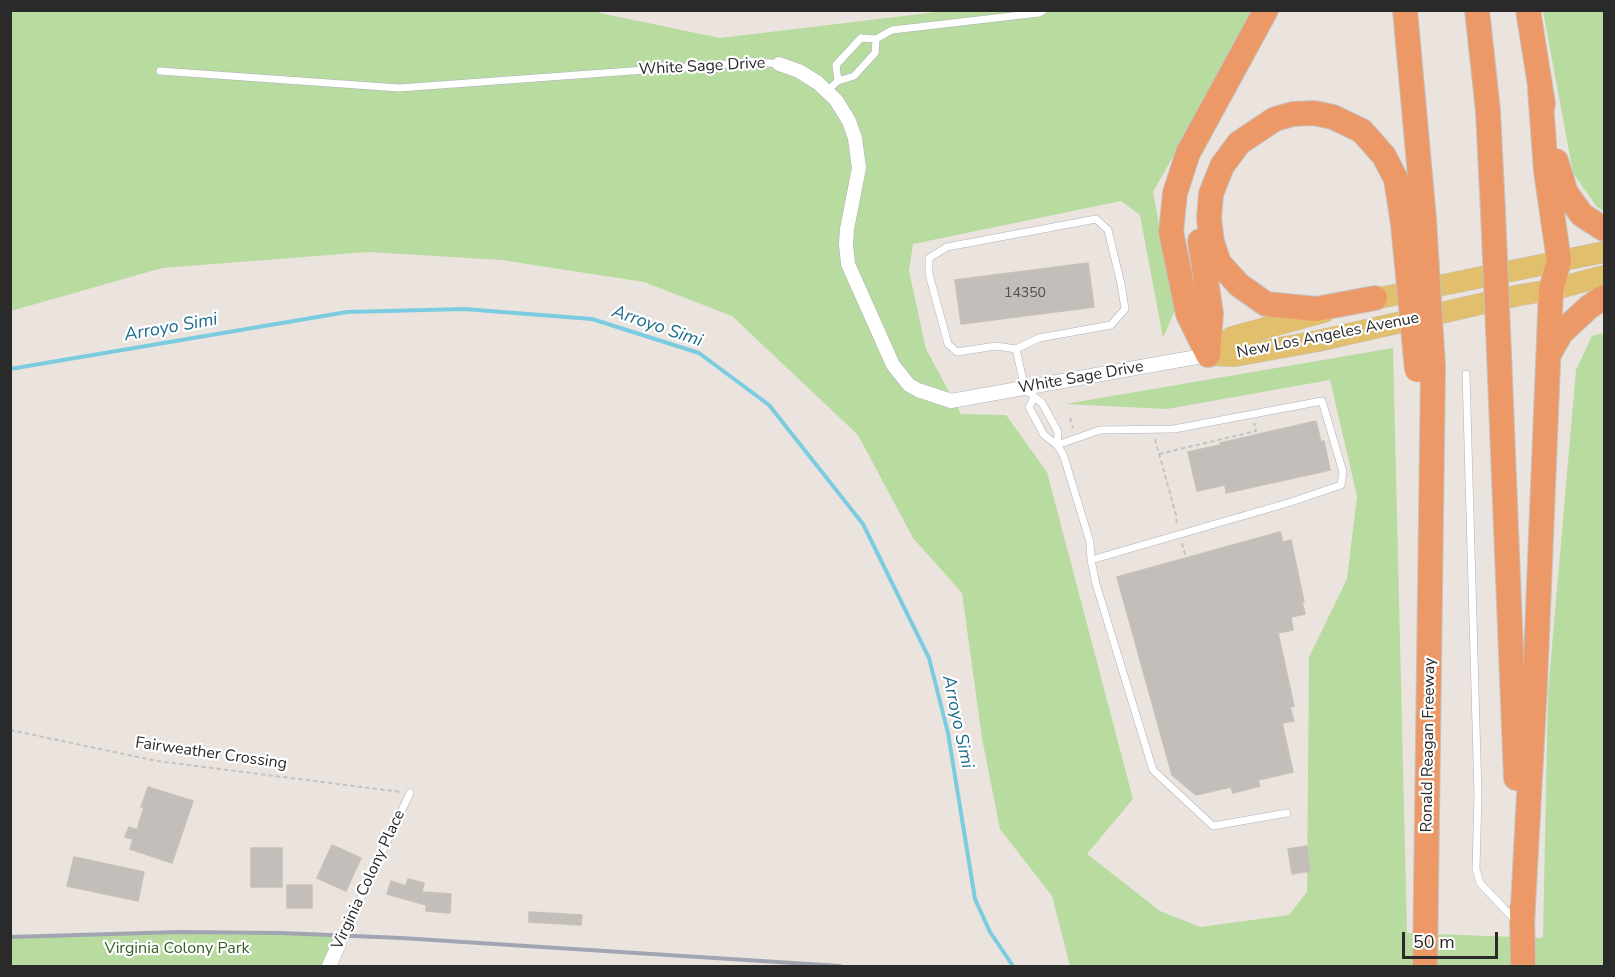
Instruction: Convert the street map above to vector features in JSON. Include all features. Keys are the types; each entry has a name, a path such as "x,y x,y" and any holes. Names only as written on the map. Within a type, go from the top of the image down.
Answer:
{"highway":[{"path":"1208,355 1188,314 1172,232 1174,193 1188,153 1266,10"},
{"path":"1405,10 1413,221"},
{"path":"1477,10 1488,111 1493,212 1522,966"},
{"path":"1528,10 1540,89 1555,159 1566,193 1582,215 1605,230"},
{"path":"1522,925 1535,684 1551,290 1559,261 1546,171 1540,89"},
{"path":"1208,355 1211,313 1199,235 1221,166 1239,143 1275,119 1293,114 1314,113 1333,117 1362,131 1384,156 1413,221"},
{"path":"1211,194 1209,219 1212,242 1219,263 1239,285 1266,303 1316,309 1376,298"},
{"name":"Ronald Reagan Freeway","path":"1413,221 1425,369 1431,523 1425,966"},
{"path":"1548,356 1561,333 1589,307 1605,297"}],"main road":[{"name":"New Los Angeles Avenue","path":"1208,355 1232,337 1376,298 1605,252"},
{"name":"New Los Angeles Avenue","path":"1208,355 1235,356 1318,341 1605,276"}],"street":[{"name":"White Sage Drive","path":"779,64 832,86 836,100 849,121 858,151 857,184 846,244 848,264 893,365 900,376 918,390 951,401 1030,394 1208,355"},
{"name":"Virginia Colony Place","path":"329,966 339,944"}],"lane":[{"path":"832,86 836,65 861,38 876,39 892,30 1039,13 1044,10"},
{"path":"832,86 854,76 875,53 876,39"},
{"name":"White Sage Drive","path":"160,70 399,88 749,61 779,64"},
{"path":"1096,219 1108,230 1125,309 1111,325 1039,338 1016,349 996,346 957,352 948,344 929,274 929,258 947,248 1096,219"},
{"path":"1016,349 1030,394 1029,407 1044,435 1058,445 1063,454 1090,542 1096,584 1153,770 1213,826 1287,813"},
{"path":"1466,374 1478,795 1476,869 1480,883 1510,916 1522,925"},
{"path":"1030,394 1042,404 1058,432 1058,445"},
{"path":"1058,445 1100,430 1173,429 1322,401 1343,472 1341,485 1291,502 1091,560"},
{"name":"Virginia Colony Place","path":"339,944 410,793"}],"path":[{"path":"1159,454 1256,431 1252,414"},
{"path":"1070,418 1076,437"},
{"path":"1154,438 1186,558"},
{"name":"Fairweather Crossing","path":"10,730 157,761 410,793"}],"green space":[{"path":"599,10 600,13 720,38 945,11 1252,11 1233,51 1153,192 1175,310 1163,338 1140,215 1121,201 913,244 909,271 926,349 961,414 1006,415 1047,472 1133,799 1087,854 1160,911 1200,927 1289,915 1307,892 1309,657 1347,579 1357,496 1330,380 1167,409 1065,404 1393,348 1407,933 1543,938 1548,692 1576,370 1592,336 1604,333 1604,966 1070,966 1052,896 1000,829 982,738 962,593 913,538 858,435 732,316 644,282 501,260 368,252 162,268 11,311 11,11"},
{"path":"1543,11 1604,11 1604,211 1597,207 1573,173"},
{"name":"Virginia Colony Park","path":"179,932 343,936 329,966 11,966 10,937"}],"building":[{"path":"1088,263 1094,307 961,324 955,280"},
{"path":"1316,421 1321,442 1324,441 1330,470 1226,493 1225,485 1197,491 1188,452"},
{"path":"1280,532 1283,542 1291,540 1305,614 1291,617 1293,630 1278,633 1294,706 1290,707 1294,721 1282,723 1293,772 1258,780 1260,786 1233,793 1231,787 1196,795 1172,775 1117,577"},
{"path":"148,787 193,801 172,863 130,849 133,839 125,837 129,827 137,830 144,807 141,807"},
{"path":"332,845 361,858 346,891 317,878"},
{"path":"1307,846 1310,871 1292,874 1288,849"},
{"path":"251,848 282,848 282,887 251,887"},
{"path":"74,857 144,872 138,901 67,886"},
{"path":"408,879 424,883 422,892 451,894 450,913 426,911 426,905 387,894 391,881 406,886"},
{"path":"287,885 312,885 312,908 287,908"},
{"path":"529,912 582,915 581,925 529,922"}],"waterway":[{"name":"Arroyo Simi","path":"10,369 347,312 464,309 592,319 699,353 769,405 863,524 929,658 948,733 975,899 990,932 1013,966"}],"railway":[{"path":"10,937 179,932 281,933 401,938 840,966"}]}
